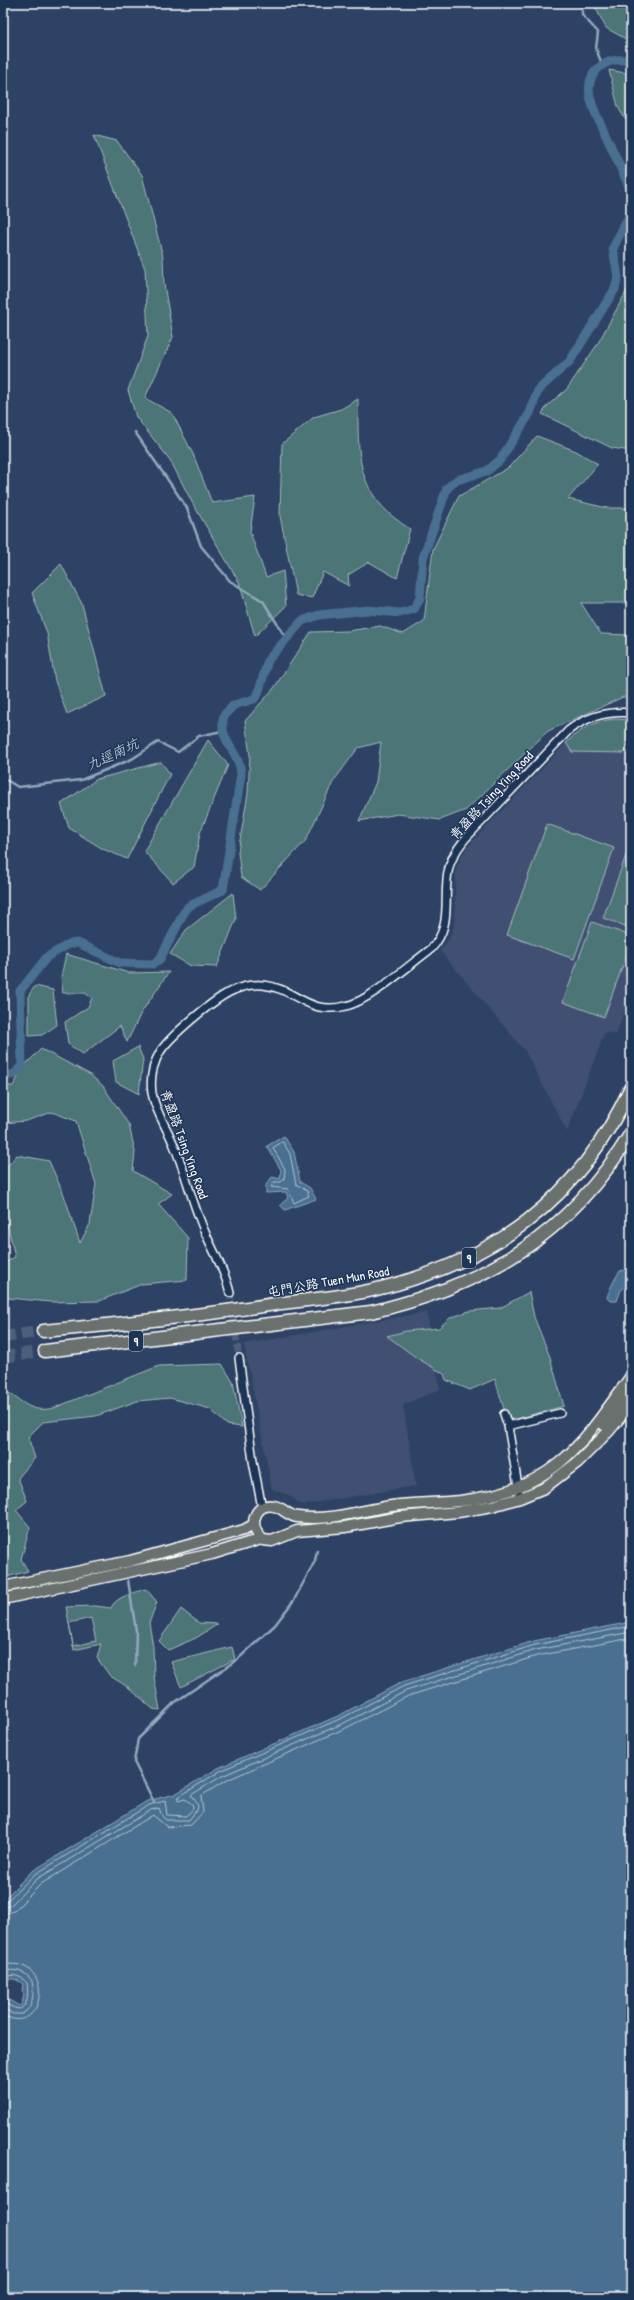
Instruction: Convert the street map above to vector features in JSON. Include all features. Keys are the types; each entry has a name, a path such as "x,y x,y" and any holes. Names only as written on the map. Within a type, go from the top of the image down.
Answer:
{"highway":[{"name":"屯門公路 Tuen Mun Road","path":"43,1331 221,1312 371,1290 413,1279 455,1265 512,1232 542,1210 567,1185 599,1145 631,1087"},
{"name":"9","path":"45,1351 372,1312 412,1303 454,1288 509,1260 565,1216 606,1171 631,1133"}],"main road":[{"path":"579,1444 604,1415 631,1376"},
{"path":"261,1539 253,1525 255,1516 262,1508 273,1506 286,1514 304,1518 328,1517 392,1506 460,1501 519,1487 540,1478 579,1444 602,1427 631,1389"},
{"path":"3,1599 191,1559 261,1539 272,1541 283,1535 297,1531 345,1527 387,1519 458,1512 492,1506 520,1498 544,1488 578,1462 609,1431 631,1404"},
{"path":"283,1535 288,1524 286,1514"},
{"path":"3,1586 168,1552 244,1530 253,1525"}],"street":[{"name":"青盈路 Tsing Ying Road","path":"230,1293 223,1270 197,1213 181,1162 154,1098 152,1074 156,1060 164,1046 218,1000 240,988 255,985 271,986 283,990 304,1003 322,1008 347,1006 366,997 431,949 439,938 444,928 447,914 449,867 456,850 465,839 569,730 585,720 600,714 631,713"},
{"path":"239,1358 252,1454 262,1508"},
{"path":"508,1426 560,1413"},
{"path":"504,1414 508,1426 520,1498"}],"shaded area":[{"path":"623,719 631,720 631,993 616,1035 605,1032 567,1132 525,1051 440,951 449,939 454,926 456,871 460,858 467,847 576,733 598,722"},
{"path":"427,1312 440,1389 403,1405 416,1486 302,1505 288,1495 272,1489 244,1344"}],"green space":[{"path":"593,3 631,3 631,42 606,28"},
{"path":"609,70 631,74 631,117 625,119 618,107"},
{"path":"94,135 117,141 142,175 163,257 164,284 173,337 145,398 172,413 193,454 212,503 255,497 250,532 266,577 283,571 286,606 255,636 239,582 193,504 170,460 136,417 128,390 148,336 145,269"},
{"path":"631,283 631,451 612,448 542,414 547,406 567,389 597,345"},
{"path":"358,399 358,439 360,457 363,473 369,488 392,516 410,529 397,578 369,562 348,575 349,586 323,572 312,598 296,595 280,516 282,444 314,417 341,409"},
{"path":"537,436 576,451 598,464 568,499 607,508 631,508 631,603 581,603 601,634 631,635 631,697 623,697 548,731 466,810 440,820 398,814 359,821 376,782 381,742 358,748 333,782 306,840 260,890 241,877 238,852 248,793 250,755 245,721 274,688 311,632 348,631 380,626 403,634 424,621 433,549 459,496 508,468"},
{"path":"61,564 82,604 106,696 67,714 55,681 47,633 32,593"},
{"path":"614,719 631,720 631,737 624,753 572,752 566,743 588,726"},
{"path":"208,740 228,765 200,833 194,867 173,883 144,851"},
{"path":"161,762 170,774 127,859 103,849 69,828 61,804 97,779"},
{"path":"547,824 614,848 574,959 507,935"},
{"path":"631,842 631,928 603,918"},
{"path":"233,893 236,919 217,967 191,966 170,954 186,930"},
{"path":"592,922 631,936 631,943 604,1017 563,1002"},
{"path":"66,954 129,973 169,972 141,1013 127,1042 120,1026 83,1054 68,1044 65,1022 88,1007 92,998 85,993 63,993 61,977"},
{"path":"35,986 53,990 57,1025 42,1035 29,1036 29,995"},
{"path":"138,1047 143,1059 139,1094 116,1082 113,1061"},
{"path":"41,1049 89,1074 103,1086 129,1125 135,1152 133,1171 172,1194 158,1204 188,1238 187,1280 142,1284 99,1301 50,1302 9,1298 3,1300 3,1264 15,1257 8,1227 3,1220 3,1171 17,1155 49,1161 64,1195 80,1243 90,1224 96,1184 76,1121 52,1112 26,1121 3,1123 3,1086 13,1086 25,1065"},
{"path":"529,1292 534,1317 550,1357 564,1406 512,1420 504,1409 495,1379 470,1390 446,1380 444,1374 417,1358 387,1336 406,1331 439,1328 450,1318 469,1311 500,1308"},
{"path":"222,1364 233,1382 242,1427 227,1425 210,1409 170,1398 137,1401 96,1416 43,1422 28,1437 35,1458 18,1478 27,1501 16,1510 30,1527 21,1559 28,1571 3,1578 3,1399 9,1393 25,1404 35,1408 47,1409 54,1408 159,1366"},
{"path":"146,1589 157,1602 149,1623 153,1647 154,1677 160,1710 153,1709 128,1687 110,1676 97,1658 101,1644 74,1650 73,1646 96,1641 91,1618 69,1623 69,1625 66,1607 95,1606 111,1608 113,1604 121,1598 131,1593"},
{"path":"181,1609 199,1623 218,1624 196,1638 168,1650 159,1641"},
{"path":"232,1647 235,1659 181,1687 171,1662"}],"water":[{"path":"284,1136 294,1152 300,1182 310,1188 316,1199 285,1210 280,1205 288,1198 286,1192 266,1193 266,1185 272,1177 280,1179 281,1170 267,1146"},
{"path":"623,1270 626,1273 625,1287 621,1290 617,1301 610,1301 607,1298 612,1284 620,1271"},
{"path":"631,1622 631,2297 3,2297 3,1996 19,2006 22,2004 24,1994 22,1991 23,1984 18,1981 10,1979 3,1983 3,1900 31,1872 147,1801 175,1794 218,1768 340,1715 402,1682 534,1641"}],"waterway":[{"path":"582,3 582,15 598,32 596,49 602,64"},
{"path":"631,61 613,61 598,68 593,74 589,90 592,104 631,191"},
{"path":"3,1076 15,1074 22,1065 20,991 47,957 69,944 78,943 120,963 153,964 160,959 183,914 189,906 223,890 241,774 240,766 226,739 223,724 224,715 234,705 254,699 258,694 268,660 302,621 319,615 369,610 400,613 414,609 420,598 423,558 447,488 457,480 487,471 500,460 530,413 538,390 570,361 615,289 618,277 613,248 631,212"},
{"path":"135,432 187,508 201,546 230,581 263,601 286,638"},
{"name":"九逕南坑","path":"3,778 18,787 81,780 132,759 158,742 178,752 199,736 222,731"},
{"path":"154,1802 134,1762 138,1739 174,1703 238,1659 275,1625 294,1600 315,1561 317,1550"},
{"path":"128,1580 136,1631 135,1665"}],"tunnel":[{"path":"230,1293 239,1358"},
{"path":"3,1337 43,1331"},
{"path":"3,1357 45,1351"}]}
